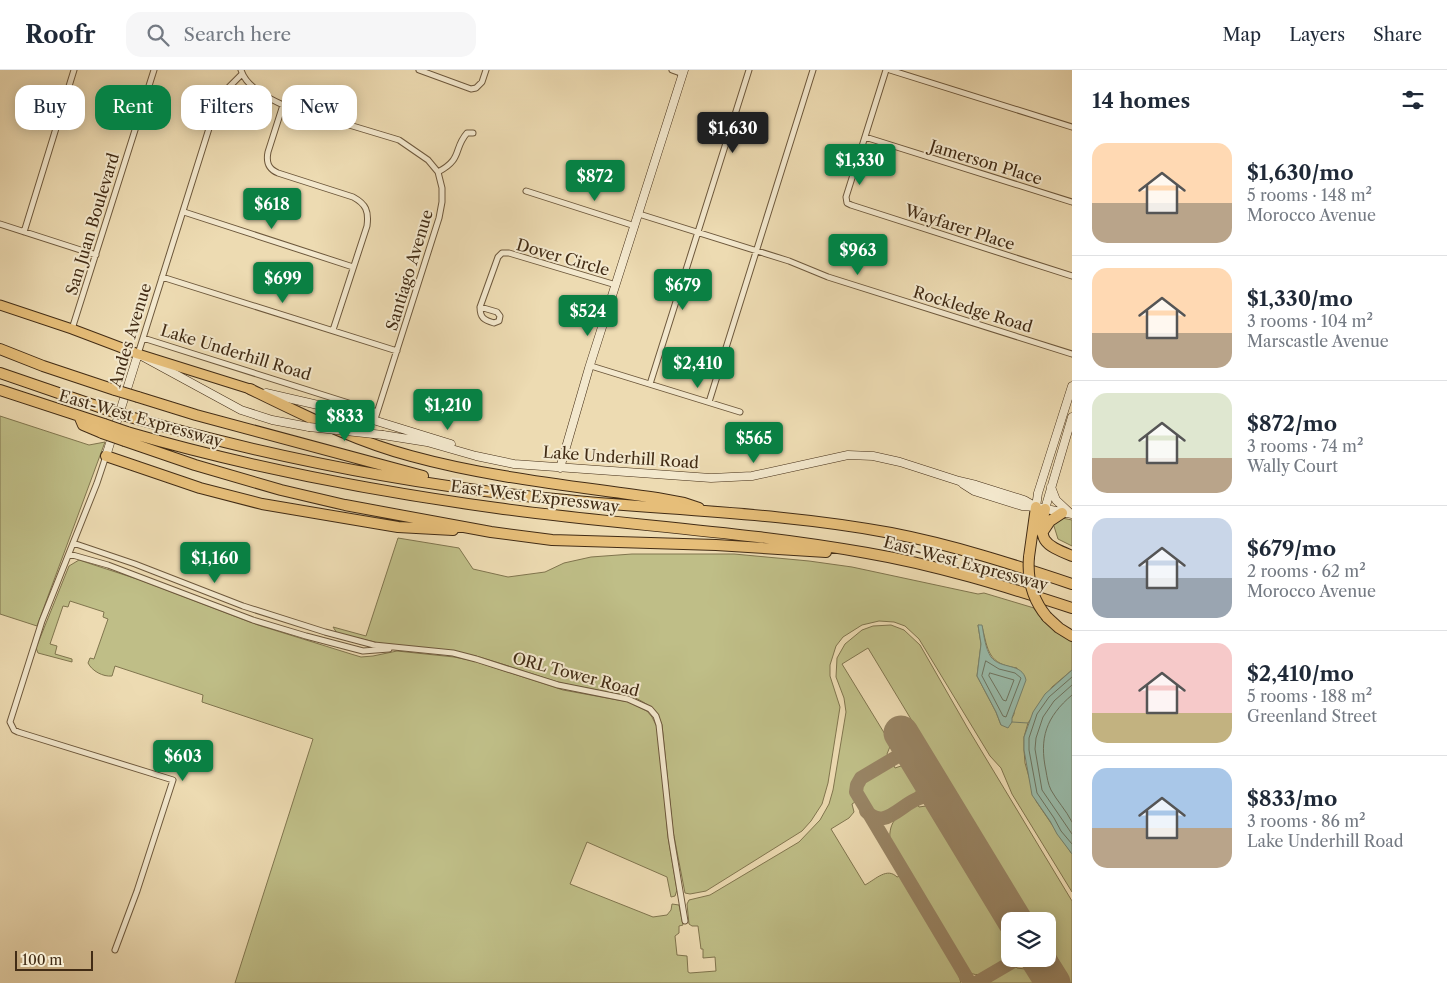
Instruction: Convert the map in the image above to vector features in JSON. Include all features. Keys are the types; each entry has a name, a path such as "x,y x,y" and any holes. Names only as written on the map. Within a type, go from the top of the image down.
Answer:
{"highway":[{"path":"0,349 115,390 196,415 420,474 450,485"},
{"name":"East-West Expressway","path":"0,373 108,410 175,430 302,459 385,475 515,495 585,503 803,521 890,533 958,548 1072,584"},
{"path":"250,389 366,442 410,456 494,475 684,502 711,512"},
{"name":"East-West Expressway","path":"0,390 80,418 83,426 103,428 126,436 246,463 424,497 543,514 813,544 867,553 949,571 1072,608"},
{"path":"126,436 195,465 281,490 345,505 491,532 552,540 716,545 798,551 867,553"},
{"path":"106,456 200,488 262,504 398,527 491,532"},
{"path":"1040,508 1041,529 1045,542 1053,548 1072,556"},
{"path":"1040,508 1029,557 1028,574 1032,593 1047,617 1072,636"},
{"path":"1042,534 1050,520 1069,514"}],"main road":[{"path":"560,468 684,72"},
{"name":"Lake Underhill Road","path":"0,306 72,329 138,354 250,389 344,410 376,415 514,464"},
{"name":"Lake Underhill Road","path":"138,354 241,410 272,420 309,427 427,442 476,456 514,464 731,478 752,476 848,455 873,456 900,462 976,485 1024,500 1040,508 1069,514"},
{"name":"Andes Avenue","path":"106,456 138,354"},
{"path":"1040,508 1038,493 1072,386"},
{"path":"1040,508 1051,485 1072,417"},
{"path":"1051,485 1056,500 1069,514"}],"street":[{"path":"24,232 74,70"},
{"name":"San Juan Boulevard","path":"72,329 154,70"},
{"path":"419,70 471,89 476,88 482,82 486,70"},
{"path":"672,70 684,72"},
{"path":"650,384 749,70"},
{"path":"708,402 813,70"},
{"path":"864,137 886,70"},
{"path":"890,70 1072,127"},
{"path":"242,72 252,86 268,98 282,105"},
{"name":"Andes Avenue","path":"138,354 217,103 223,93 242,72"},
{"path":"282,108 268,152 268,165 273,171 353,196 366,207 368,216 366,226 333,330"},
{"path":"357,127 399,140 428,160 438,172 446,168 457,156 463,138 467,133 473,133"},
{"name":"Wayfarer Place","path":"864,137 846,197 847,203 1072,276"},
{"name":"Jamerson Place","path":"864,137 1072,202"},
{"name":"Santiago Avenue","path":"376,415 439,218 442,195 438,172"},
{"path":"526,191 635,226"},
{"path":"184,212 354,267"},
{"name":"Rockledge Road","path":"639,214 756,250 828,277 1072,354"},
{"path":"0,224 96,255"},
{"name":"Dover Circle","path":"480,307 498,257 502,253 509,253 616,285"},
{"path":"162,277 397,350"},
{"name":"Lake Underhill Road","path":"143,338 376,415"},
{"path":"591,366 740,412"},
{"name":"Andes Avenue","path":"106,456 42,621 10,722 14,730 18,732 173,780 115,950"},
{"name":"ORL Tower Road","path":"73,543 135,564 217,596 325,632 367,643 453,653 558,685 628,699 650,709 656,716 659,726 671,837 685,921"},
{"name":"ORL Tower Road","path":"69,554 150,580 253,620 323,641 363,652 400,648"},
{"path":"214,605 217,596"},
{"path":"323,641 325,632"}],"shaded area":[{"path":"0,416 89,445 105,442 37,626 0,614"},
{"path":"1062,518 1072,520 1072,546 1058,539 1053,523"},
{"path":"398,538 459,548 473,569 508,577 545,572 564,563 591,557 632,554 734,554 852,567 978,594 984,593 1034,608 1046,622 1072,641 1072,670 1052,687 1028,723 1024,737 1024,750 1025,763 1036,801 1072,854 1072,892 1012,794 1001,768 990,756 919,639 905,626 894,622 879,621 862,625 843,637 836,646 830,665 830,676 840,707 828,783 822,804 811,821 802,831 706,891 690,894 685,893 673,831 662,725 654,711 647,705 633,697 561,683 480,657 452,651 379,643 337,633 333,627 366,636","holes":["978,625 982,626 988,649 995,660 1007,666 1017,668 1014,714 1012,718 1001,725 977,676 981,644"]},
{"path":"79,560 140,580 258,625 361,657 397,651 454,657 474,661 563,690 629,702 647,711 658,729 668,837 677,890 675,896 671,897 667,877 587,842 570,884 653,917 667,915 671,910 672,904 679,905 683,925 679,926 679,933 675,936 677,955 687,956 688,972 690,973 716,971 715,957 703,958 698,926 689,924 687,904 689,900 710,895 799,842 820,820 829,804 846,712 844,698 836,677 837,658 845,644 862,630 873,626 891,625 904,630 920,645 1072,901 1072,983 1070,983 1056,959 1056,912 1028,912 868,648 842,664 891,744 888,756 860,773 856,779 852,793 855,802 852,804 854,812 849,818 831,829 865,885 885,874 889,873 897,877 900,876 958,973 961,983 235,983 313,739 202,702 203,695 115,666 112,676 98,673 88,663 90,658 94,659 108,619 103,617 104,612 70,601 68,607 63,606 50,644 57,646 55,654 72,659 72,662 38,653 36,648 69,566"},
{"path":"893,764 895,768 901,766 908,772 917,790 899,806 876,814 865,801 861,789 862,785 868,779"},
{"path":"917,804 919,807 926,806 931,811 1001,926 1001,964 995,968 978,975 968,971 890,842 891,828 900,815"},
{"path":"1012,967 1016,967 1025,969 1035,983 986,983"}],"water":[{"path":"978,625 982,625 986,646 991,657 1000,664 1016,668 1024,674 1026,680 1012,722 1008,728 1001,725 977,676 981,644"},
{"path":"1072,670 1072,854 1032,795 1024,750 1024,737 1033,712 1045,694"}],"waterway":[{"path":"1012,722 1028,723"}],"taxiway":[{"path":"922,767 912,758 898,756 861,778 856,792 970,983"},
{"path":"866,811 875,818 884,818 922,797 932,797 944,803"},
{"path":"976,983 1003,967"}],"runway":[{"path":"901,733 1010,912"},
{"path":"1043,967 1053,983"}]}
